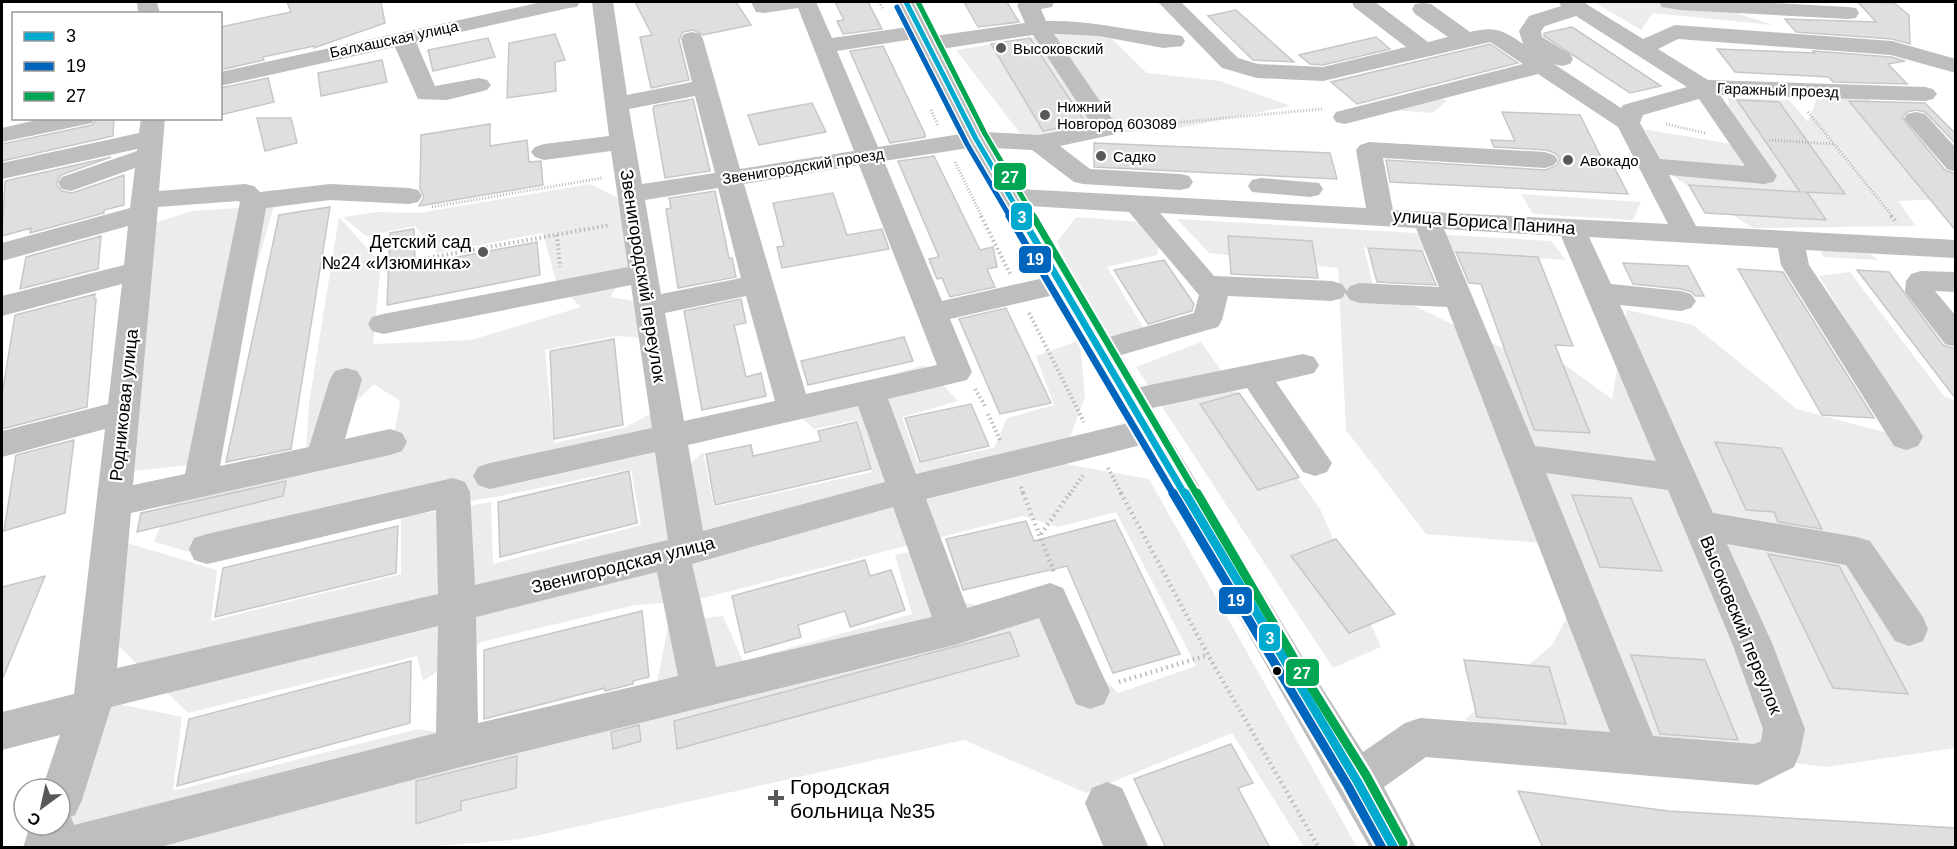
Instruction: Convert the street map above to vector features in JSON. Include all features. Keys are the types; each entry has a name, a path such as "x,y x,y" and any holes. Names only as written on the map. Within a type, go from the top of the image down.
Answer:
{"street":[{"name":"Балхашская улица","path":"222,79 403,38 511,7 569,2"},
{"name":"Звенигородский переулок","path":"602,2 630,196 669,436 680,552 701,690"},
{"path":"761,2 764,7 798,2"},
{"path":"490,476 956,372 806,2"},
{"path":"906,2 976,138 1060,284 1102,350 1291,674 1357,781 1394,848"},
{"path":"1044,2 1028,5 1038,27 1107,129"},
{"path":"1168,2 1230,63 1257,71 1323,74 1466,39 1495,35 1524,45 1633,116 1649,166 1687,235"},
{"path":"1362,2 1423,50"},
{"path":"1670,2 1848,13"},
{"path":"1524,45 1537,21 1573,5 1703,87 1764,176 1649,166"},
{"path":"1423,9 1466,39"},
{"path":"824,46 1038,27 1090,28 1158,41 1174,41"},
{"path":"1642,48 1675,32 1892,48 1956,66"},
{"path":"403,38 426,94 447,93 479,86"},
{"path":"692,39 757,284 794,409"},
{"path":"1524,45 1542,66 1633,116"},
{"path":"1341,112 1542,66"},
{"path":"1261,186 1378,204 1368,150 1312,73"},
{"path":"616,104 705,87"},
{"name":"Гаражный проезд","path":"1633,116 1694,93 1703,87 1925,94"},
{"path":"1578,112 1633,116"},
{"path":"1916,119 1956,165"},
{"path":"2,135 73,120"},
{"name":"Звенигородский проезд","path":"630,196 729,177 868,157 976,138 1039,143 1107,129"},
{"path":"2,171 151,137"},
{"path":"71,183 151,137"},
{"name":"Родниковая улица","path":"67,777 92,700 151,137"},
{"path":"544,152 622,142"},
{"path":"1039,143 1083,176 1180,182"},
{"path":"1368,150 1545,160"},
{"path":"2,252 144,207 245,192 254,201"},
{"path":"254,201 330,192 419,202"},
{"name":"улица Бориса Панина","path":"1011,197 1136,203 1378,204 1426,218 1956,249"},
{"path":"200,484 254,201"},
{"path":"1102,350 1207,320 1214,294 1136,203"},
{"path":"1426,218 1523,457 1639,754"},
{"name":"Высоковский переулок","path":"1357,781 1420,737 1758,765 1779,753 1784,729 1752,643 1571,227"},
{"path":"1790,240 1795,265 1906,437"},
{"path":"2,306 137,271"},
{"path":"383,324 644,273"},
{"path":"1956,282 1921,281 1920,292 1956,337"},
{"path":"648,307 757,284"},
{"path":"932,313 1060,284"},
{"path":"1206,285 1459,298"},
{"path":"1600,293 1681,302"},
{"name":"Звенигородская улица","path":"2,731 92,700 457,605 680,552 903,491 1012,465 1140,415 1255,375 1303,365"},
{"path":"1255,375 1315,463"},
{"path":"323,456 346,379"},
{"path":"869,392 903,491 955,628"},
{"path":"2,444 123,412"},
{"path":"114,503 390,442"},
{"path":"1523,457 1680,478"},
{"path":"207,549 453,492 458,748"},
{"path":"1701,525 1857,552 1909,629"},
{"path":"70,848 458,748 955,628 1050,599 1090,691"},
{"path":"1107,803 1127,848"}],"path":[{"path":"1791,90 1917,247"},
{"path":"1107,129 1341,112"},
{"path":"419,202 630,196"},
{"path":"389,265 557,235 630,196"},
{"path":"557,235 562,289"},
{"path":"988,414 1012,465 1055,570 1050,599"},
{"path":"1040,534 1087,471"},
{"path":"1090,691 1208,655"}],"shaded area":[{"path":"1594,2 1703,2 1773,25 1653,13 1641,30"},
{"path":"1049,35 1109,36 1147,73 1220,81 1291,106 1179,128 1025,140 956,50"},
{"path":"1428,92 1447,101 1432,113 1367,108"},
{"path":"1819,94 1867,96 1941,199 1898,201 1916,226 1753,228 1667,172 1644,129 1731,144 1728,98 1789,100 1808,122"},
{"path":"590,184 618,198 629,226 633,264 610,297 634,301 643,338 616,336 545,350 554,443 626,427 654,412 666,486 703,452 714,507 872,472 858,420 814,429 801,417 823,395 924,365 958,401 902,417 918,463 994,448 1007,418 1054,405 1036,356 1080,340 1085,397 1060,463 1149,479 1357,847 1304,847 1232,733 1086,793 964,740 522,839 412,848 62,848 66,837 72,837 72,817 109,702 182,717 173,791 418,729 471,738 657,682 669,622 723,616 743,661 912,614 895,555 940,546 962,602 1041,619 1118,693 1196,666 1116,512 1058,527 1023,516 692,601 635,605 481,642 423,681 417,656 188,713 109,637 117,540 217,570 211,621 401,574 401,517 491,502 493,564 641,525 631,469 501,496 392,513 222,561 154,542 173,494 395,430 400,401 374,384 306,450 309,403 339,217 381,264 373,344 471,340 581,307 557,285 543,233 437,253 415,226 366,236 343,217 378,212 419,213"},
{"path":"1521,194 1641,202 1633,220 1533,214"},
{"path":"274,206 245,306 216,462 126,472 148,225 192,211"},
{"path":"1076,217 1164,224 1157,255 1107,267 1146,332 1105,342 1057,242"},
{"path":"1177,219 1551,241 1566,260 1364,247 1373,286 1500,347 1558,360 1612,399 1627,310 1693,325 1797,409 1888,433 1911,425 1819,276 1850,272 1944,396 1955,401 1955,748 1826,767 1464,720 1552,645 1578,597 1555,544 1426,534 1346,430 1338,268 1209,253"},
{"path":"1820,249 1869,254 1879,260 1823,257"},
{"path":"1201,342 1320,509 1381,647 1333,668 1136,367"}],"building":[{"path":"287,2 381,2 385,23 314,48 314,46 263,57 264,60 222,70 222,27 291,12"},
{"path":"635,2 736,2 751,25 703,35 693,30 683,32 679,40 689,80 651,88 640,37 652,35"},
{"path":"835,2 868,2 882,29 843,34 837,21 844,20"},
{"path":"964,2 1007,2 1019,22 978,27"},
{"path":"1858,2 1894,3 1909,15 1910,44 1892,39 1796,32 1785,19 1876,22"},
{"path":"1236,10 1294,62 1253,60 1208,16"},
{"path":"1572,27 1661,86 1630,93 1544,36 1544,33"},
{"path":"555,34 565,60 555,62 556,91 507,98 509,43"},
{"path":"1376,37 1390,49 1323,65 1310,64 1299,55"},
{"path":"488,38 495,57 433,71 428,50"},
{"path":"1030,38 1086,123 1043,131 991,44"},
{"path":"1490,44 1518,63 1357,104 1331,82"},
{"path":"883,46 925,137 890,143 850,51"},
{"path":"1717,49 1815,53 1813,51 1891,57 1905,61 1888,64 1907,84 1833,82 1829,77 1735,72"},
{"path":"382,60 387,82 321,96 318,73"},
{"path":"268,78 274,102 222,115 222,88"},
{"path":"693,99 710,171 665,178 654,106"},
{"path":"1737,100 1779,102 1845,194 1807,192 1826,220 1705,213 1689,185 1800,192"},
{"path":"1849,101 1925,103 1956,134 1956,144 1925,112 1916,110 1907,112 1902,118 1945,170 1956,174 1956,231"},
{"path":"812,103 826,132 759,145 748,115"},
{"path":"1502,112 1580,115 1606,167 1614,167 1628,194 1390,182 1386,160 1545,170 1556,166 1560,159 1555,153 1546,150 1494,147 1491,140 1515,141"},
{"path":"257,118 291,118 297,143 265,151"},
{"path":"96,120 114,120 113,136 2,161 2,144 92,125"},
{"path":"490,124 490,146 527,140 529,162 541,161 543,185 419,206 424,197 420,189 421,135"},
{"path":"1094,143 1330,153 1337,179 1094,167"},
{"path":"934,156 980,250 993,247 997,267 987,269 995,287 950,297 942,278 937,279 929,259 939,257 898,161"},
{"path":"111,157 61,175 56,184 62,191 72,193 124,175 124,205 104,210 104,213 30,233 31,228 2,236 5,181"},
{"path":"715,191 729,258 732,258 736,277 678,288 666,209 671,208 669,198"},
{"path":"833,193 847,235 882,229 889,249 782,268 777,247 784,246 773,203"},
{"path":"330,207 291,449 226,462 279,215"},
{"path":"414,229 415,265 537,242 540,275 387,305 390,233"},
{"path":"101,236 98,269 20,289 26,257"},
{"path":"1228,236 1312,241 1318,278 1231,274"},
{"path":"1368,248 1422,251 1436,285 1377,282"},
{"path":"1456,252 1538,257 1573,346 1555,345 1590,433 1534,430 1481,284 1469,283"},
{"path":"1164,260 1194,304 1192,311 1148,324 1114,270"},
{"path":"1623,263 1688,266 1704,296 1695,296 1692,292 1681,289 1633,284"},
{"path":"1738,269 1783,272 1874,418 1822,415"},
{"path":"1857,270 1889,272 1943,345 1956,349 1956,399"},
{"path":"95,294 87,407 2,429 2,395 15,315"},
{"path":"741,299 746,323 734,325 746,377 761,373 766,396 702,410 684,311"},
{"path":"1006,308 1051,403 1000,414 959,319"},
{"path":"904,337 913,361 808,385 801,361"},
{"path":"614,339 623,425 554,439 550,351"},
{"path":"1239,393 1299,477 1258,490 1200,404"},
{"path":"971,404 989,446 920,462 905,418"},
{"path":"857,422 871,469 715,505 706,454 751,445 753,456 821,441 818,431"},
{"path":"74,440 65,513 4,531 16,455"},
{"path":"1715,442 1781,448 1822,529 1778,522 1774,512 1746,510"},
{"path":"629,471 637,523 500,557 498,502"},
{"path":"286,481 283,496 137,532 141,513"},
{"path":"1572,495 1631,498 1662,571 1600,567"},
{"path":"1115,520 1180,654 1113,673 1067,566 963,590 946,539 1026,521 1034,541"},
{"path":"398,526 396,573 215,617 223,568"},
{"path":"1336,539 1395,614 1349,633 1291,556"},
{"path":"1768,554 1839,566 1908,694 1833,688"},
{"path":"865,560 870,576 891,570 905,610 850,627 845,611 798,625 801,637 745,653 732,596"},
{"path":"45,576 2,680 2,587"},
{"path":"642,611 649,677 633,681 633,684 605,691 605,688 484,719 484,650"},
{"path":"1010,632 1019,656 677,749 674,721"},
{"path":"1631,655 1705,660 1738,740 1660,734"},
{"path":"1464,660 1549,667 1566,724 1477,717"},
{"path":"411,661 410,723 177,786 189,719"},
{"path":"639,725 641,741 613,749 611,732"},
{"path":"1231,744 1253,783 1238,788 1270,848 1166,848 1134,779"},
{"path":"517,756 516,788 461,801 461,810 416,824 416,781"},
{"path":"1518,791 1668,811 1956,828 1956,848 1543,848"}],"transit line":[{"name":"3","path":"906,2 976,139 1291,674 1357,781 1394,848"},
{"name":"27","path":"918,2 985,134 1300,669 1366,775 1403,843"},
{"name":"19","path":"897,7 967,144 1282,679 1348,786 1382,848"}],"place":[{"name":"Высоковский","path":"1001,48"},
{"name":"Нижний Новгород 603089","path":"1045,115"},
{"name":"Садко","path":"1101,156"},
{"name":"Авокадо","path":"1568,160"},
{"name":"Детский сад №24 «Изюминка»","path":"483,252"},
{"name":"Городская больница №35","path":"776,798"}]}
